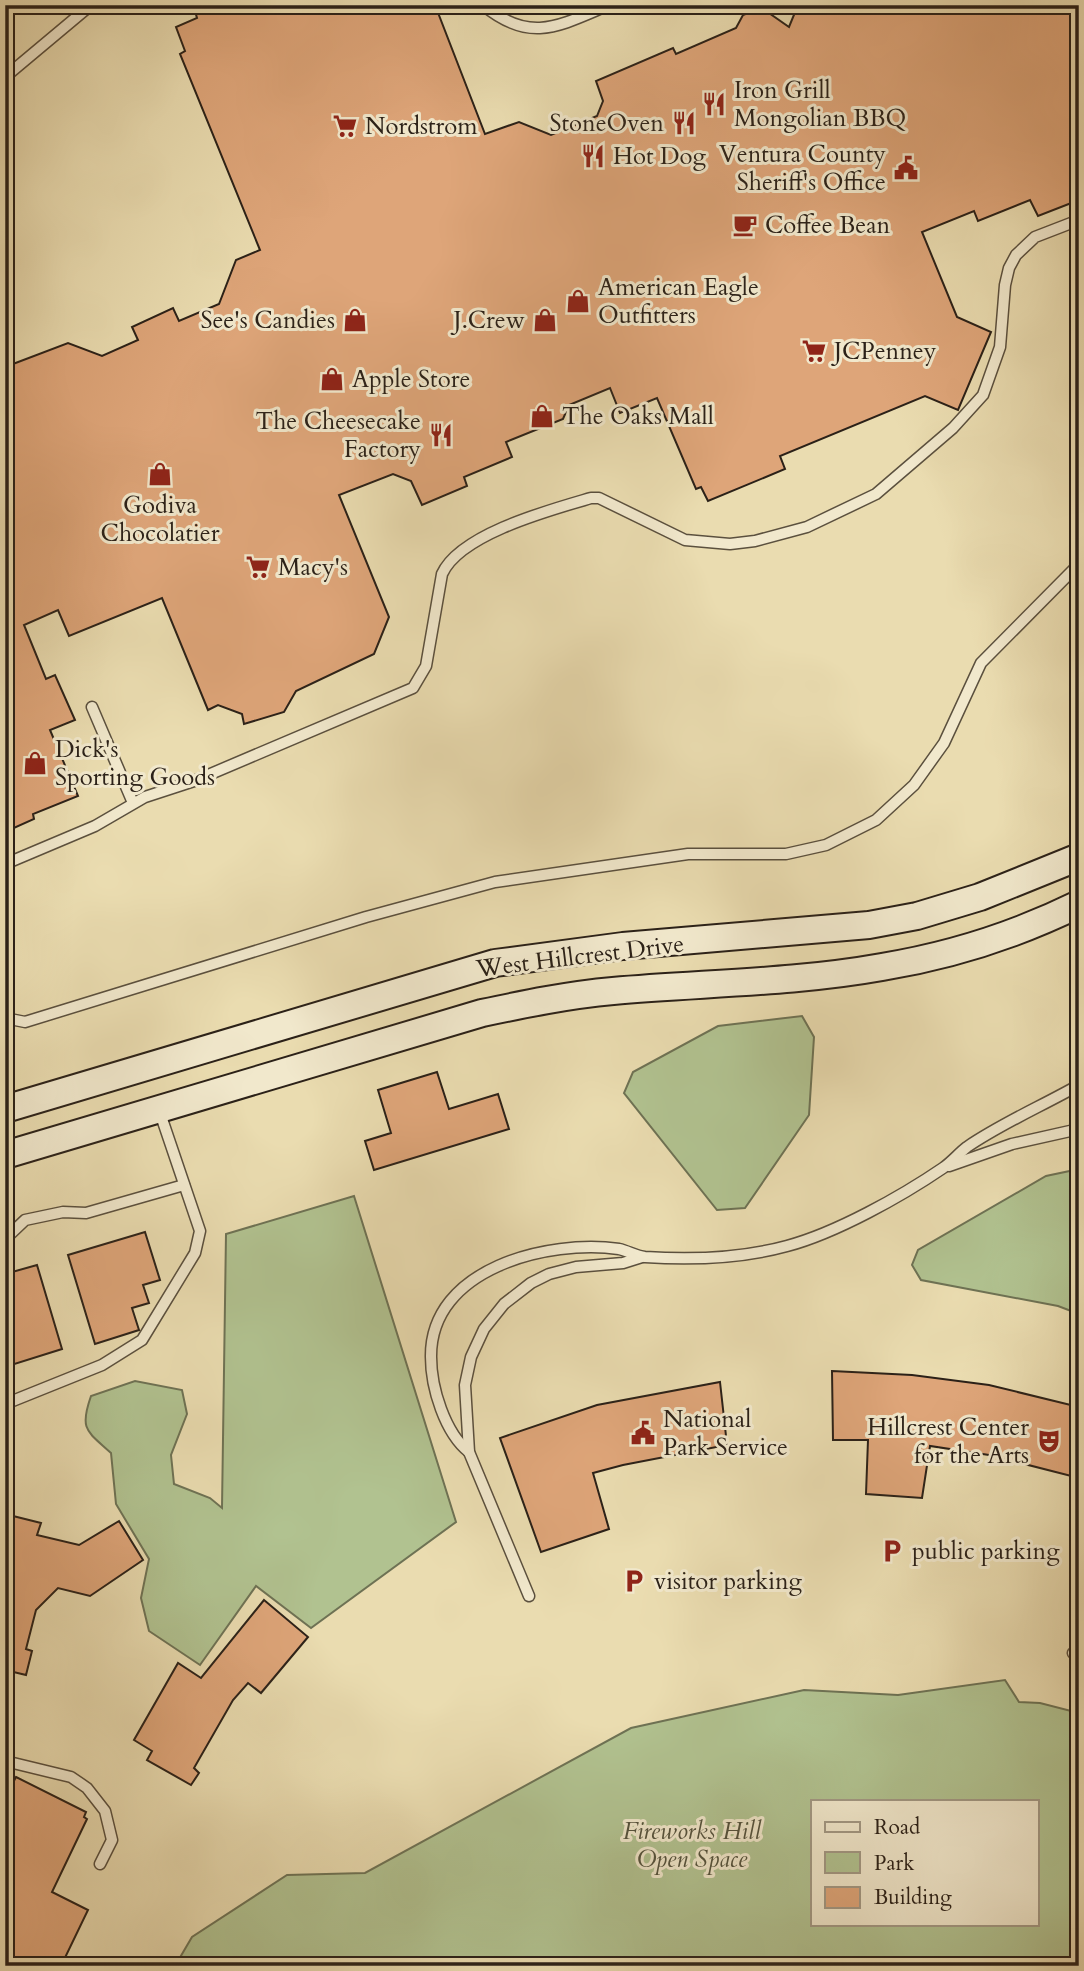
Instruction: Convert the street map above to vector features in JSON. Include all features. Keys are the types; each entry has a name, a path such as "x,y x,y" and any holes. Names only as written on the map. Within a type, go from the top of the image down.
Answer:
{"main road":[{"name":"West Hillcrest Drive","path":"5,1108 495,963 609,947 869,925 917,916 979,897 1079,857"},
{"name":"West Hillcrest Drive","path":"5,1155 434,1027 545,999 611,991 820,976 883,967 994,939 1079,904"}],"lane":[{"path":"5,77 91,5"},
{"path":"483,5 505,21 523,28 541,30 609,5"},
{"path":"5,864 94,826 133,803 413,688 426,666 442,574 448,561 458,551 536,515 599,498 685,540 730,544 755,541 807,527 876,494 975,408 983,396 1000,347 1005,285 1016,255 1035,237 1079,220"},
{"path":"5,1018 25,1022 366,917 495,882 670,856 715,852 786,854 826,845 876,820 914,785 944,743 981,663 1079,564"},
{"path":"92,707 133,803"},
{"path":"529,1596 470,1452 465,1385 471,1357 484,1329 504,1304 549,1274 576,1267 623,1263 642,1257 742,1254 787,1246 846,1223 945,1167 967,1147 1079,1085"},
{"path":"5,1404 102,1365 142,1340 199,1242 200,1231 159,1109"},
{"path":"945,1167 972,1160 1012,1144 1079,1129"},
{"path":"5,1239 25,1220 64,1212 86,1213 184,1185"},
{"path":"470,1452 459,1444 432,1379 432,1338 449,1302 464,1285 483,1272 528,1256 564,1250 620,1250 642,1257"},
{"path":"5,1761 71,1777 87,1787 105,1811 112,1840 100,1864"}],"green space":[{"path":"802,1016 814,1037 809,1115 745,1208 717,1210 624,1093 633,1072 718,1026"},
{"path":"1079,1169 1079,1314 1058,1306 921,1280 912,1265 918,1250 1046,1176"},
{"path":"354,1196 456,1522 311,1628 256,1586 200,1665 149,1631 141,1598 149,1559 116,1504 111,1453 88,1429 87,1407 91,1396 135,1381 182,1390 187,1414 171,1455 174,1484 210,1498 222,1508 226,1234"},
{"name":"Fireworks Hill Open Space","path":"1005,1680 1019,1702 1040,1703 1079,1713 1079,1966 175,1966 192,1937 287,1875 365,1873 631,1728 804,1690 898,1695"}],"building":[{"path":"211,5 435,5 485,134 519,122 551,135 597,116 603,101 596,81 673,48 676,54 736,28 743,15 756,10 766,11 789,27 798,5 1079,5 1079,200 1038,216 1030,200 978,221 974,211 922,232 957,317 991,332 958,410 925,396 780,456 785,469 708,501 701,487 696,489 657,398 620,413 610,388 569,405 563,419 506,442 512,457 464,477 467,486 422,505 411,481 393,474 339,495 389,617 374,654 296,691 284,712 244,724 242,714 218,705 208,710 162,598 69,636 58,610 24,625 46,679 55,675 75,720 50,730 78,796 33,814 34,819 5,832 5,540 11,538 5,523 5,367 68,343 102,356 138,340 132,327 173,308 179,321 219,304 236,260 260,250 180,54 185,51 176,27 197,18 195,11"},
{"path":"437,1072 449,1109 498,1094 509,1129 374,1170 365,1141 391,1133 378,1090"},
{"path":"145,1232 160,1280 143,1285 149,1303 132,1308 139,1330 95,1344 68,1255"},
{"path":"37,1265 62,1349 5,1367 5,1274"},
{"path":"832,1371 912,1375 989,1385 1079,1407 1079,1478 989,1455 930,1446 922,1498 866,1494 868,1440 833,1440"},
{"path":"720,1382 727,1445 593,1473 609,1529 541,1552 500,1438 597,1405"},
{"path":"5,1514 41,1523 37,1535 79,1545 119,1521 143,1560 90,1596 58,1588 36,1610 26,1649 32,1651 26,1675 5,1670"},
{"path":"264,1600 308,1637 261,1693 248,1683 233,1700 194,1768 199,1773 191,1785 147,1760 152,1751 134,1740 178,1663 201,1678"},
{"path":"16,1777 86,1812 84,1817 87,1819 52,1892 88,1910 61,1966 5,1966 5,1798"}],"place":[{"name":"Iron Grill Mongolian BBQ","path":"714,104"},
{"name":"StoneOven","path":"684,123"},
{"name":"Nordstrom","path":"345,126"},
{"name":"Hot Dog","path":"593,156"},
{"name":"Ventura County Sheriff's Office","path":"906,168"},
{"name":"Coffee Bean","path":"745,225"},
{"name":"American Eagle Outfitters","path":"578,301"},
{"name":"See's Candies","path":"355,320"},
{"name":"J.Crew","path":"545,320"},
{"name":"JCPenney","path":"814,351"},
{"name":"Apple Store","path":"332,379"},
{"name":"The Oaks Mall","path":"542,416"},
{"name":"The Cheesecake Factory","path":"441,435"},
{"name":"Godiva Chocolatier","path":"160,474"},
{"name":"Macy's","path":"258,567"},
{"name":"Dick's Sporting Goods","path":"35,763"},
{"name":"National Park Service","path":"643,1433"},
{"name":"Hillcrest Center for the Arts","path":"1049,1441"},
{"name":"public parking","path":"892,1551"},
{"name":"visitor parking","path":"634,1581"}]}
